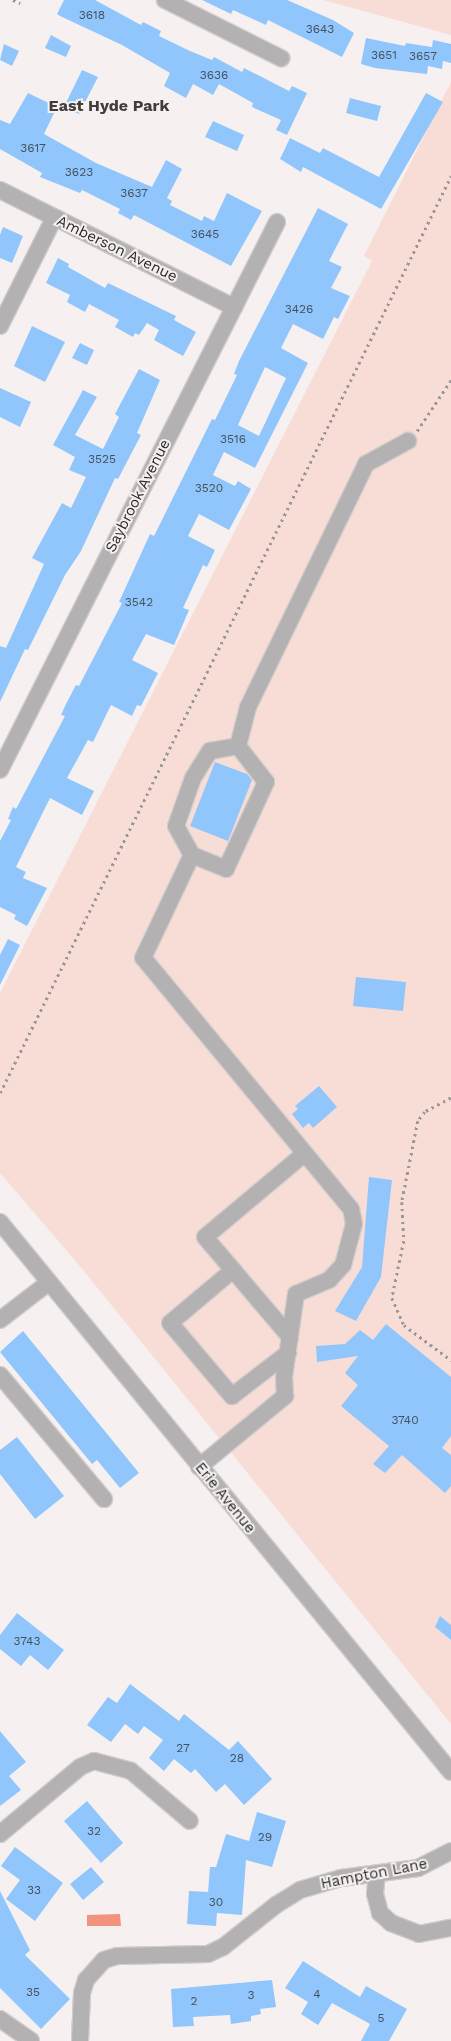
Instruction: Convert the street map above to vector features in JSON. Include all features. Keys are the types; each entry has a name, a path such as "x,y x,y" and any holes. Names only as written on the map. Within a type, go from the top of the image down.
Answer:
{"street":[{"path":"165,0 281,58"},
{"name":"Amberson Avenue","path":"0,190 234,307"},
{"path":"0,326 54,218"},
{"name":"Saybrook Avenue","path":"0,770 277,222"},
{"path":"238,746 248,707 366,464 408,441"},
{"path":"238,746 266,782 226,869 192,856 176,826 193,778 210,751 238,746"},
{"path":"192,856 143,958 351,1210 354,1224 343,1265 329,1280 296,1294 285,1396 200,1467"},
{"path":"289,1346 233,1270 205,1237 304,1154"},
{"name":"Erie Avenue","path":"0,1222 48,1283 451,1772"},
{"path":"233,1270 170,1323 232,1396 289,1346"},
{"path":"0,1320 48,1283"},
{"path":"0,1375 104,1499"},
{"path":"0,1834 80,1766 94,1761 131,1771 190,1821"},
{"name":"Hampton Lane","path":"80,2041 84,1986 94,1969 104,1960 117,1956 208,1954 223,1947 276,1905 300,1890 320,1883 418,1868 451,1851"},
{"path":"377,1874 375,1894 380,1913 391,1923 419,1934 451,1928"},
{"path":"0,2019 31,2041"}],"path":[{"path":"13,0 20,3"},
{"path":"0,1094 451,176"},
{"path":"408,441 451,380"},
{"path":"451,1098 425,1112 418,1121 402,1202 404,1241 392,1298 404,1325 451,1360"}],"shaded area":[{"path":"323,0 451,0 451,35"},
{"path":"451,82 451,1724 78,1264 0,1173 0,993 372,261 364,256"},
{"path":"120,1914 121,1926 87,1926 87,1915"}],"building":[{"path":"64,0 95,0 141,25 143,22 161,31 159,36 190,51 212,60 214,57 242,72 244,68 289,91 292,86 307,93 287,135 276,130 281,120 252,107 253,103 219,84 213,95 193,84 186,98 164,86 170,73 122,45 57,14"},
{"path":"202,0 287,0 333,20 354,33 342,57 268,20 266,25 233,10 231,14"},
{"path":"51,35 71,46 66,57 45,48"},
{"path":"366,38 405,46 406,43 432,47 433,40 451,44 451,63 443,61 442,69 428,66 427,74 375,68 361,64"},
{"path":"4,44 19,51 12,66 0,60"},
{"path":"82,70 98,77 79,114 64,107"},
{"path":"28,93 57,107 44,134 96,163 152,187 166,160 182,169 167,198 172,201 170,205 202,221 204,216 214,221 227,193 262,211 231,266 134,215 131,220 118,213 120,209 82,190 80,193 40,177 42,173 0,149 0,120 10,124"},
{"path":"426,93 443,102 381,209 303,167 301,172 280,159 290,138 320,153 323,148 379,177"},
{"path":"350,98 381,106 377,121 346,113"},
{"path":"213,121 244,135 237,151 205,137"},
{"path":"318,208 348,224 329,261 342,267 331,288 350,296 338,319 334,317 323,339 293,324 281,348 308,363 255,468 224,452 213,475 235,486 238,481 251,489 229,530 199,514 188,536 215,550 207,567 203,565 183,608 189,610 174,645 146,634 132,660 158,673 141,706 137,705 132,716 111,705 93,742 88,740 67,778 94,791 82,815 50,798 16,867 26,872 23,878 47,888 27,926 14,919 16,915 0,907 0,841 11,820 8,819 13,807 16,809 65,716 61,715 76,685 79,686 122,603 119,602 150,534 154,536 212,419 215,420 237,375 234,374","holes":["265,367 286,378 259,436 238,425"]},
{"path":"3,227 23,236 12,263 0,258 0,235"},
{"path":"58,258 69,264 68,267 105,288 108,283 176,316 174,320 196,332 183,356 154,340 159,330 147,323 139,335 135,333 133,337 115,327 119,320 89,304 85,312 67,302 70,295 46,283"},
{"path":"32,326 65,342 45,382 14,366"},
{"path":"80,343 94,350 87,365 72,358"},
{"path":"139,369 160,380 137,433 141,435 118,479 115,478 81,551 65,575 28,650 25,649 0,702 0,646 6,648 44,564 32,558 62,503 71,508 86,477 69,470 75,457 53,445 83,390 97,397 75,435 103,449 119,417 115,414"},
{"path":"0,388 31,402 20,427 0,417"},
{"path":"215,762 247,774 252,780 228,841 190,826"},
{"path":"8,939 20,945 0,985 0,955"},
{"path":"356,977 406,982 403,1011 353,1006"},
{"path":"319,1086 337,1107 313,1128 309,1123 303,1128 292,1114 298,1109 295,1106"},
{"path":"369,1177 392,1180 381,1277 356,1321 335,1311 362,1267"},
{"path":"386,1324 451,1377 451,1436 442,1448 451,1455 451,1486 445,1493 402,1455 385,1473 373,1464 389,1446 341,1406 358,1385 345,1373 358,1356 317,1362 316,1346 345,1344 360,1330 373,1340"},
{"path":"23,1331 139,1473 120,1488 97,1460 92,1464 0,1352"},
{"path":"17,1437 64,1496 35,1519 0,1474 0,1450"},
{"path":"17,1613 64,1650 48,1670 30,1655 21,1666 0,1649 0,1635"},
{"path":"440,1616 451,1625 451,1640 435,1627"},
{"path":"130,1684 179,1721 184,1714 229,1750 238,1741 272,1779 244,1805 225,1784 216,1792 195,1769 191,1773 174,1759 164,1771 149,1758 163,1740 144,1726 138,1734 125,1724 111,1742 87,1725 108,1697 117,1703"},
{"path":"0,1731 26,1762 9,1776 21,1790 0,1806"},
{"path":"87,1801 123,1843 101,1863 64,1821"},
{"path":"257,1812 286,1821 272,1867 246,1860 242,1915 217,1913 216,1926 187,1924 189,1891 208,1892 210,1867 216,1867 226,1834 249,1841"},
{"path":"15,1847 63,1883 35,1921 6,1899 20,1880 1,1866"},
{"path":"91,1867 104,1882 83,1900 70,1884"},
{"path":"0,1891 30,1950 25,1955 70,1999 41,2029 0,1988"},
{"path":"303,1961 360,1997 366,1986 407,2009 389,2041 361,2041 370,2024 332,2003 318,2025 301,2014 308,2002 285,1988"},
{"path":"272,1980 276,2007 260,2009 261,2014 251,2016 251,2021 231,2024 230,2015 193,2017 194,2026 173,2027 171,1989"}],"district":[{"name":"East Hyde Park","path":"109,106"}]}
